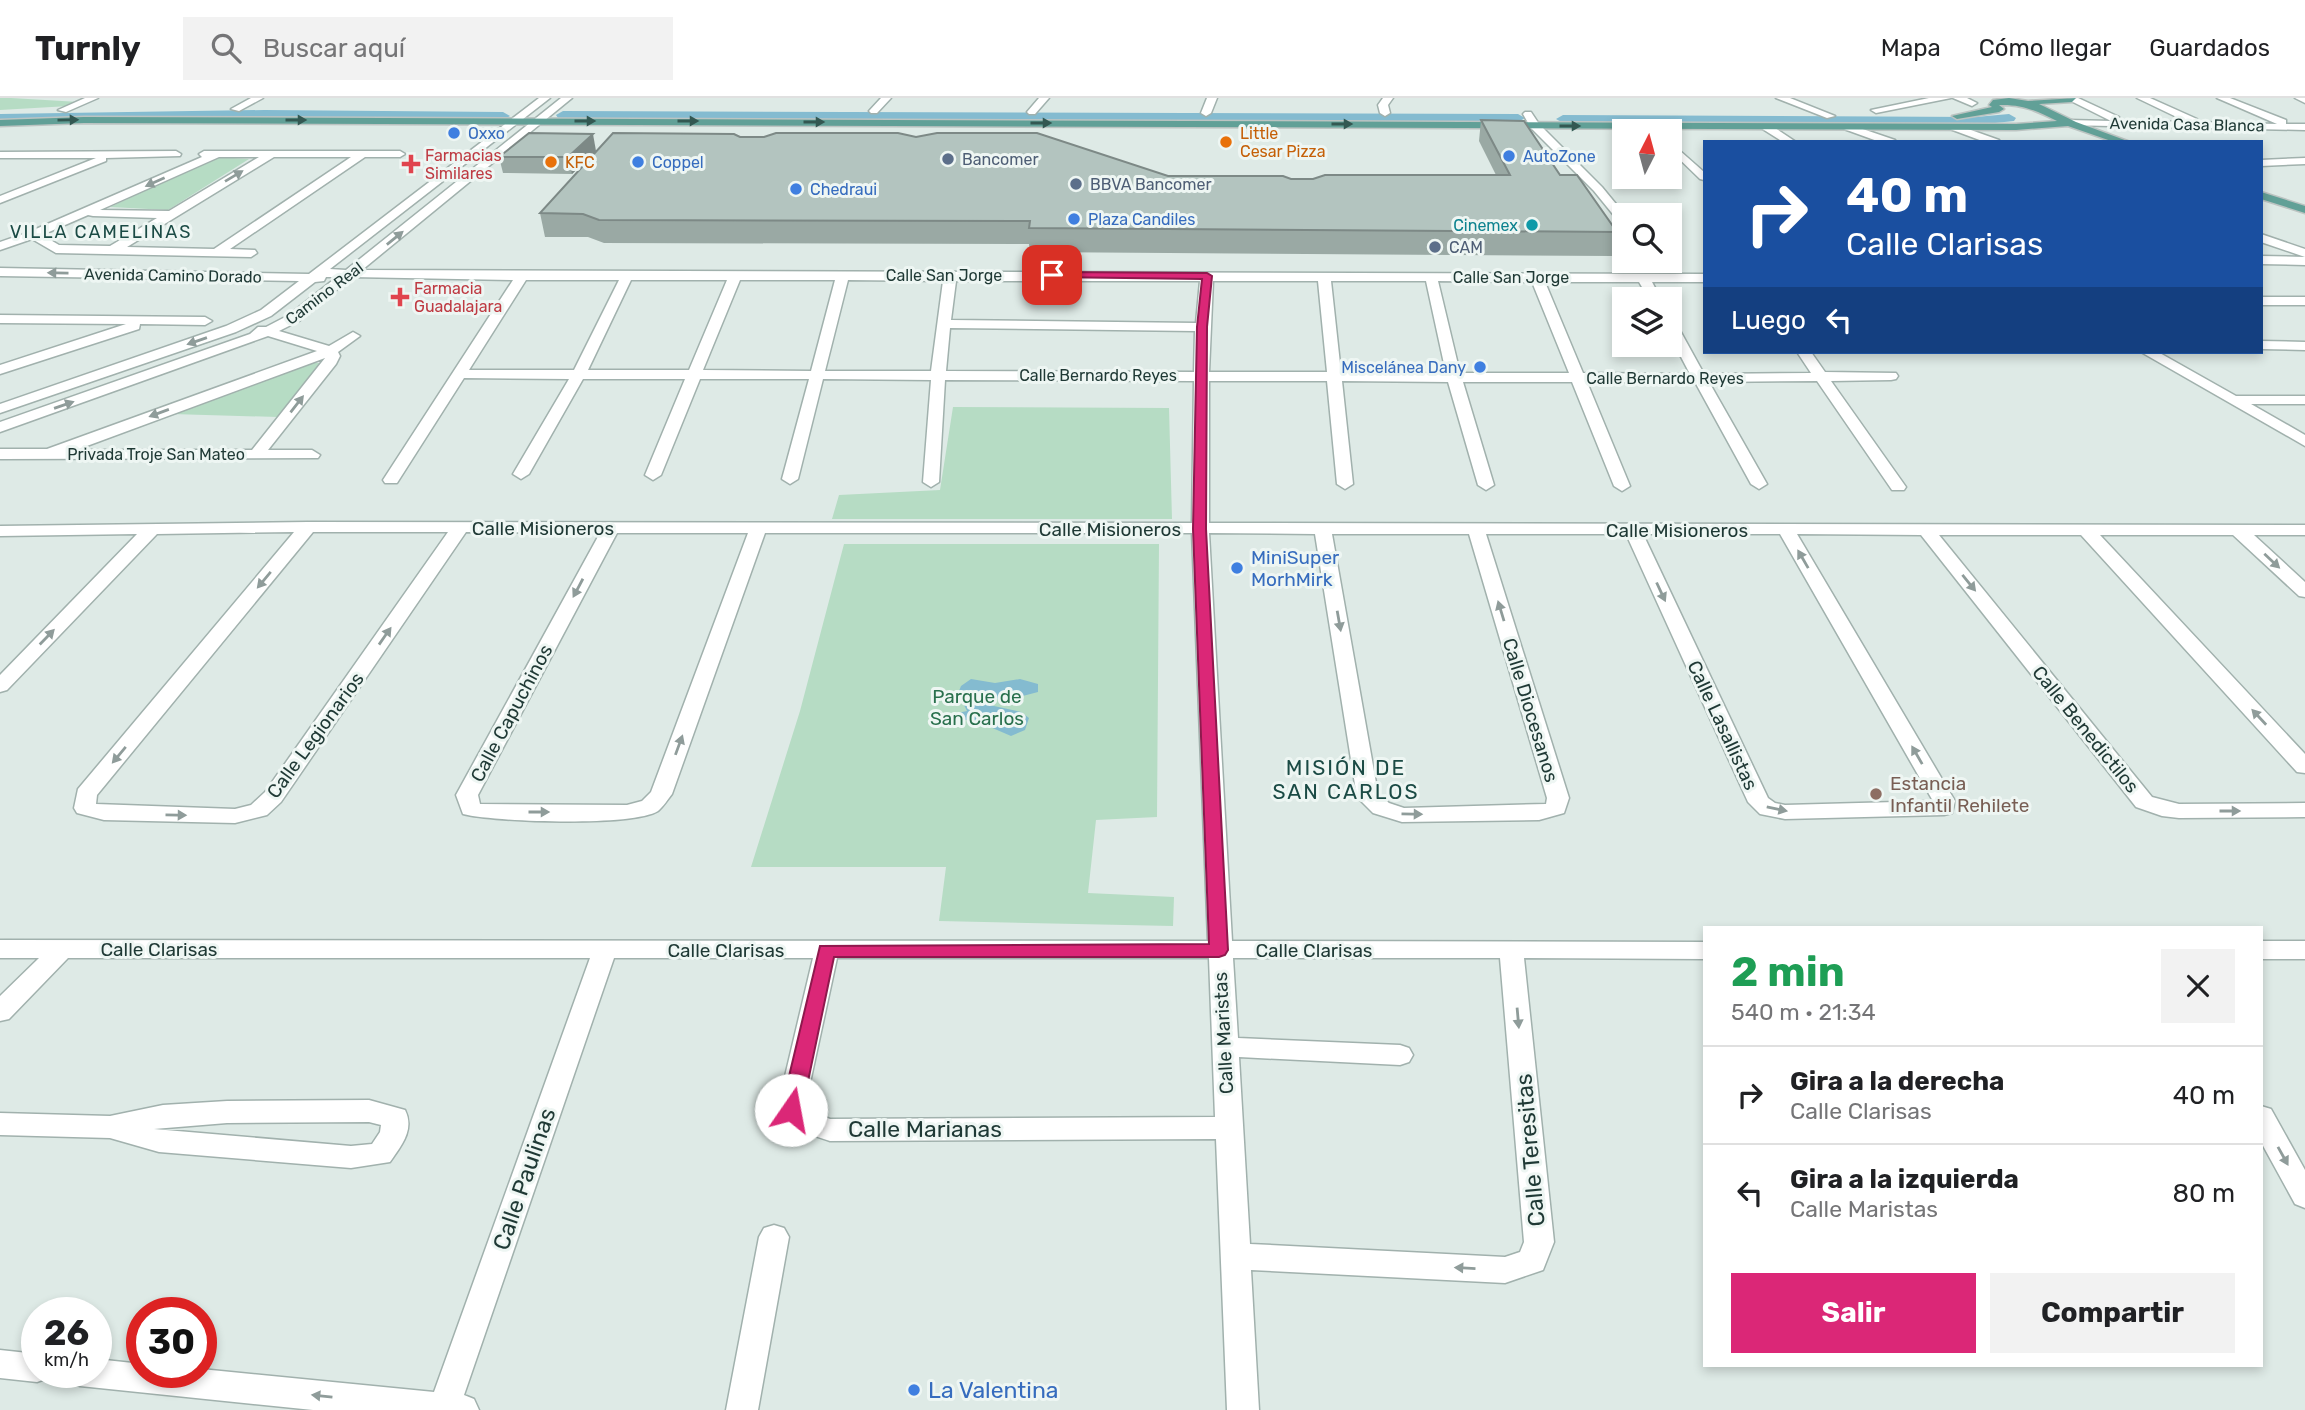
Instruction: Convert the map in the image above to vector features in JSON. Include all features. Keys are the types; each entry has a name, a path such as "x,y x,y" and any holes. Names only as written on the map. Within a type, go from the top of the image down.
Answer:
{"main road":[{"path":"1972,101 2001,103 2071,99"},
{"path":"2028,102 2044,107 2046,112"},
{"path":"0,123 72,120 1532,120 1950,117 2001,103 2018,113 2095,140"},
{"path":"0,113 75,109 263,108"},
{"path":"511,109 578,109"},
{"path":"848,110 1385,113 1612,126"},
{"path":"2018,113 2046,112 2119,140"},
{"path":"1682,128 1954,127 2052,125 2068,122"},
{"path":"2263,188 2305,201"},
{"path":"2263,196 2305,210"}],"street":[{"path":"63,110 93,98"},
{"path":"75,109 103,98"},
{"path":"236,108 258,98"},
{"path":"250,108 270,98"},
{"name":"Camino Real","path":"0,409 245,324 300,289 545,98"},
{"name":"Camino Real","path":"0,427 262,334 294,318 567,98"},
{"path":"874,111 886,98"},
{"path":"888,111 900,98"},
{"path":"1032,112 1044,98"},
{"path":"1206,113 1212,98"},
{"path":"1219,113 1224,98"},
{"path":"1385,113 1383,105 1388,98"},
{"path":"1781,98 1830,116"},
{"path":"1876,110 1946,98"},
{"path":"1958,98 1972,101"},
{"path":"2071,99 2092,98"},
{"path":"2143,98 2201,125"},
{"path":"2222,98 2297,130"},
{"path":"2300,98 2305,100"},
{"path":"2071,99 2124,123"},
{"path":"1532,120 1612,206"},
{"name":"Avenida Casa Blanca","path":"2068,122 2260,126 2297,130"},
{"path":"1765,126 1790,140"},
{"path":"1848,127 1885,140"},
{"path":"1954,127 1990,140"},
{"path":"0,155 176,154"},
{"path":"202,154 400,154"},
{"path":"0,252 38,238 85,213 217,154"},
{"path":"113,250 271,154"},
{"path":"217,252 363,154"},
{"path":"0,200 112,155"},
{"path":"1682,156 1703,176"},
{"path":"2263,163 2305,161"},
{"path":"0,192 19,192"},
{"path":"85,213 171,215"},
{"path":"0,246 38,238 56,249 251,253"},
{"path":"2263,239 2305,253"},
{"path":"2263,260 2305,261"},
{"name":"Avenida Camino Dorado","path":"0,272 349,276"},
{"path":"1667,273 1671,277"},
{"path":"931,482 938,376 950,275"},
{"name":"Calle San Jorge","path":"349,276 1703,278"},
{"path":"390,480 522,276"},
{"path":"521,474 579,374 626,276"},
{"path":"653,475 735,276"},
{"path":"790,479 843,276"},
{"name":"Calle Maristas","path":"1207,276 1202,327 1200,529 1243,1410"},
{"path":"1324,276 1345,484"},
{"path":"1431,277 1454,377 1486,485"},
{"path":"1537,277 1622,486"},
{"path":"1643,277 1648,287"},
{"name":"Avenida Camino Dorado","path":"0,285 332,290"},
{"path":"2263,301 2305,301"},
{"path":"0,319 205,321"},
{"path":"0,370 153,320"},
{"path":"245,324 315,356"},
{"path":"944,324 1202,327"},
{"path":"231,329 331,351"},
{"path":"49,454 331,351 353,336"},
{"path":"2263,345 2305,346"},
{"path":"1682,347 1759,484"},
{"path":"257,454 331,361 331,351"},
{"path":"1805,354 1898,486"},
{"path":"2152,354 2305,440"},
{"name":"Calle Bernardo Reyes","path":"458,374 1699,378 1891,376"},
{"path":"2232,400 2305,400"},
{"name":"Privada Troje San Mateo","path":"0,454 312,454"},
{"name":"Calle Misioneros","path":"0,531 308,527 2305,530"},
{"name":"Calle Legionarios","path":"308,527 86,794 85,807 104,813 235,816 259,810 273,797 460,528"},
{"name":"Calle Capuchinos","path":"611,528 467,795 471,809 492,813 627,812 650,806 661,794 758,528"},
{"name":"Calle Diocesanos","path":"1323,529 1368,797 1381,808 1402,815 1538,813 1556,808 1558,798 1476,530"},
{"path":"0,686 151,530"},
{"name":"Calle Lasallistas","path":"1633,530 1759,802 1768,809 1786,812 1944,808 1944,801 1786,530"},
{"name":"Calle Benedictilos","path":"1927,530 2144,802 2162,809 2179,811 2305,810"},
{"path":"2087,530 2305,767"},
{"path":"2238,530 2305,592"},
{"path":"0,1012 62,948"},
{"name":"Calle Clarisas","path":"0,949 1703,950"},
{"name":"Calle Paulinas","path":"453,1409 605,949"},
{"name":"Calle Marianas","path":"827,950 791,1110 807,1122 830,1130 1228,1128"},
{"name":"Calle Teresitas","path":"1234,1256 1504,1270 1532,1261 1539,1242 1511,950"},
{"path":"2263,950 2305,950"},
{"path":"1224,1047 1400,1055"},
{"path":"0,1124 110,1128 159,1141 351,1157 380,1154 394,1135 395,1118 369,1111 227,1112 163,1116 110,1128"},
{"path":"2263,1121 2305,1196"},
{"path":"742,1410 774,1237"},
{"path":"0,1364 21,1366"},
{"path":"112,1375 453,1409"}],"green space":[{"path":"0,98 79,102 69,106 0,110"},
{"path":"218,157 249,159 168,210 110,207"},
{"path":"308,363 324,363 278,417 172,414"},
{"path":"953,407 1169,408 1172,519 832,519 839,495 940,490"},
{"name":"Parque de San Carlos","path":"844,544 1159,544 1157,817 1096,820 1088,893 1174,897 1173,926 939,921 946,867 751,867 800,711"}],"water":[{"path":"971,679 995,683 1020,679 1038,684 1038,692 1011,699 991,698 976,702 1021,712 1029,718 1025,730 1011,736 974,720 948,720 948,715 967,711 963,703 967,696 959,691 961,686"}],"building":[{"name":"Plaza Candiles","path":"1481,120 1524,121 1560,175 1577,175 1612,225 1612,232 1029,228 1030,221 599,220 583,214 540,213 613,133 734,134 740,137 764,137 776,133 898,133 916,137 937,133 1037,133 1168,176 1283,176 1291,179 1313,179 1325,175 1510,175"},
{"path":"529,133 593,134 568,157 499,157"}],"waterway":[{"path":"0,118 264,114 503,116"},
{"path":"563,115 1518,118"},
{"path":"1563,119 1976,121 2009,118"}],"place":[{"name":"Oxxo","path":"454,133"},
{"name":"Little Cesar Pizza","path":"1226,142"},
{"name":"AutoZone","path":"1509,156"},
{"name":"Bancomer","path":"948,159"},
{"name":"KFC","path":"551,162"},
{"name":"Coppel","path":"638,162"},
{"name":"Farmacias Similares","path":"411,164"},
{"name":"BBVA Bancomer","path":"1076,184"},
{"name":"Chedraui","path":"796,189"},
{"name":"Plaza Candiles","path":"1074,219"},
{"name":"Cinemex","path":"1532,225"},
{"name":"CAM","path":"1435,247"},
{"name":"Farmacia Guadalajara","path":"400,297"},
{"name":"Miscelánea Dany","path":"1480,367"},
{"name":"MiniSuper MorhMirk","path":"1237,568"},
{"name":"Estancia Infantil Rehilete","path":"1876,794"},
{"name":"La Valentina","path":"914,1390"}],"district":[{"name":"VILLA CAMELINAS","path":"101,232"},
{"name":"MISIÓN DE SAN CARLOS","path":"1346,780"}],"route":[{"path":"791,1110 827,950 1219,950 1200,529 1202,327 1207,276 1052,275"}]}
